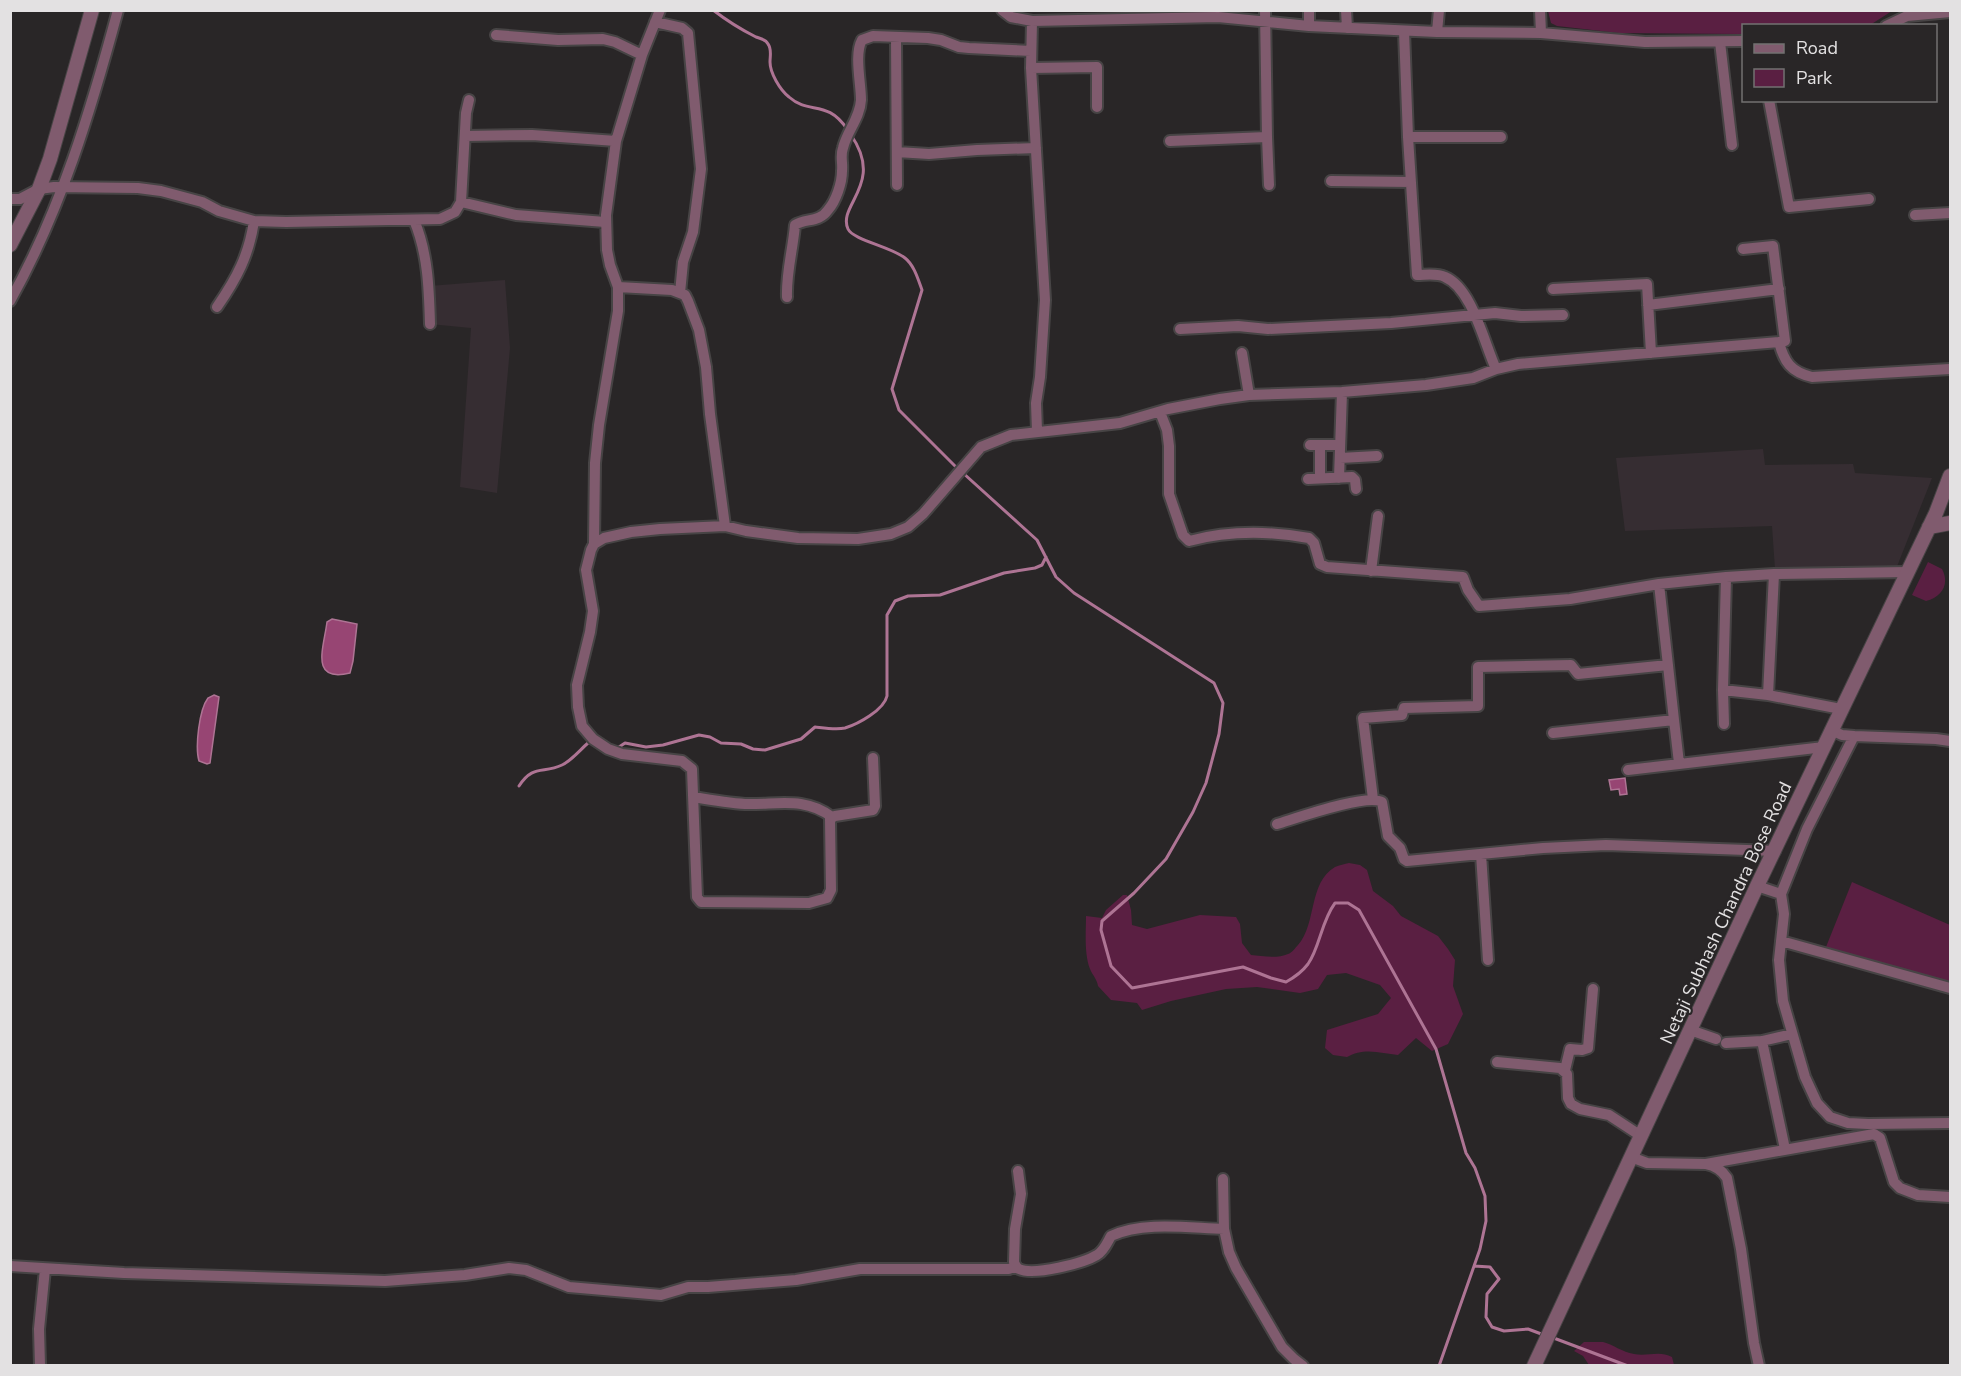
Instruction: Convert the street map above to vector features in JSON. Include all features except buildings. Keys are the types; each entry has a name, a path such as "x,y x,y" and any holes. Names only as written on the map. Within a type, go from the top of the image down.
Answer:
{"street":[{"path":"10,245 39,189 50,159 92,10"},
{"path":"10,300 64,187 100,79 118,10"},
{"path":"660,10 642,55 616,141 605,222 608,257 618,287 617,316 595,463 594,544 589,554 586,570 593,606 577,685 579,715 585,731 608,749 622,754 682,760 692,770 697,897 701,902 809,903 827,898 831,890 829,825 832,817"},
{"path":"1002,10 1011,17 1032,21 1137,14 1265,15 1309,26 1437,32 1541,33 1645,42 1742,41"},
{"path":"1309,10 1309,26"},
{"path":"1346,10 1347,28"},
{"path":"1437,32 1439,10"},
{"path":"1540,10 1541,33"},
{"path":"1890,24 1907,16 1950,12"},
{"path":"1265,15 1269,184"},
{"path":"1032,21 1031,68 1045,317 1036,403 1037,431"},
{"path":"655,22 682,28 688,33 701,170 693,232 683,262 680,292"},
{"path":"1404,31 1417,275 1442,275 1453,281 1463,291 1475,314 1496,369"},
{"path":"496,35 546,40 603,39 642,55"},
{"path":"787,297 786,284 795,225 818,219 829,209 841,183 842,151 858,115 861,101 858,51 860,43 865,38 873,36 934,39 969,48 1031,51"},
{"path":"896,38 897,185"},
{"path":"1720,42 1732,146"},
{"path":"1031,68 1097,68 1097,107"},
{"path":"10,199 20,199 39,189 138,188 161,191 202,202 219,211 254,221 429,220 447,217 461,202 469,100"},
{"path":"1769,102 1789,207 1869,199"},
{"path":"465,136 532,135 616,141"},
{"path":"1170,141 1267,137"},
{"path":"1408,137 1501,137"},
{"path":"897,152 929,154 1036,148"},
{"path":"1331,181 1411,182"},
{"path":"461,202 529,217 605,222"},
{"path":"1915,215 1950,213"},
{"path":"414,220 421,237 429,286 430,324"},
{"path":"217,307 231,287 247,254 254,221"},
{"path":"594,544 604,538 631,532 725,526 798,538 848,539 891,534 908,527 918,519 956,478 977,451 996,440 1011,435 1120,423 1192,403 1249,395 1426,386 1473,378 1518,364 1547,360 1785,341 1773,246 1743,249"},
{"path":"1553,289 1647,284 1651,353"},
{"path":"618,287 672,290 680,292 688,301 699,330 725,526"},
{"path":"1648,305 1779,289"},
{"path":"1180,329 1225,326 1268,329 1398,323 1495,313 1521,316 1563,315"},
{"path":"1779,342 1783,357 1790,366 1800,374 1812,377 1950,369"},
{"path":"1242,353 1249,395"},
{"path":"1340,478 1342,392"},
{"path":"1160,412 1170,446 1169,494 1186,540 1219,534 1248,533 1309,538 1314,543 1320,564 1338,569 1463,577 1468,590 1479,606 1570,598 1659,584 1774,574 1908,572"},
{"path":"1340,445 1315,445 1314,479 1352,477 1355,480 1356,489"},
{"path":"1340,458 1377,456"},
{"name":"Netaji Subhash Chandra Bose Road","path":"1534,1365 1841,709 1929,527 1947,501 1950,476"},
{"path":"1371,571 1378,516"},
{"path":"1929,527 1950,523"},
{"path":"1768,695 1774,574"},
{"path":"1724,724 1726,578"},
{"path":"1659,584 1679,764"},
{"path":"1373,799 1363,718 1402,715 1404,708 1478,706 1478,667 1571,666 1578,674 1668,664"},
{"path":"1723,690 1768,695 1841,709"},
{"path":"1553,733 1674,720"},
{"path":"1831,730 1842,735 1950,741"},
{"path":"1854,736 1807,829 1780,894 1784,914 1779,960 1783,1001 1805,1077 1812,1094 1830,1117 1848,1123 1950,1123"},
{"path":"1628,770 1824,747"},
{"path":"694,796 741,803 798,803 816,807 832,817 873,810 875,806 873,758"},
{"path":"1277,824 1333,807 1373,799 1382,802 1388,836 1400,848 1407,861 1543,848 1606,845 1775,851"},
{"path":"1481,854 1488,960"},
{"path":"1758,886 1780,894"},
{"path":"1781,941 1950,988"},
{"path":"1593,989 1588,1048 1570,1049 1565,1070 1568,1080 1568,1098 1571,1104 1580,1109 1610,1115 1641,1136"},
{"path":"1690,1030 1721,1041 1762,1041 1792,1034"},
{"path":"1762,1041 1785,1149"},
{"path":"1497,1062 1551,1065 1565,1070"},
{"path":"1631,1157 1647,1163 1706,1164 1869,1134 1880,1138 1894,1182 1900,1188 1918,1195 1950,1197"},
{"path":"1725,1161 1759,1365"},
{"path":"1706,1164 1715,1166 1727,1178"},
{"path":"1018,1171 1021,1194 1015,1229 1014,1255 1016,1266 1021,1270 1065,1266 1100,1253 1114,1235 1137,1229 1156,1227 1224,1229"},
{"path":"1223,1179 1224,1229 1229,1252 1282,1347 1303,1365"},
{"path":"10,1266 385,1281 418,1280 509,1268 526,1270 569,1287 661,1295 688,1287 796,1280 860,1269 998,1269 1016,1266"},
{"path":"40,1365 39,1329 45,1269"}],"shaded area":[{"path":"505,280 510,348 497,493 460,487 471,328 430,324 429,286"},
{"path":"1763,449 1765,465 1853,464 1855,473 1932,478 1896,569 1775,569 1772,526 1625,531 1616,458"},
{"path":"332,619 357,624 350,673 337,675 329,673 324,668 322,652 327,622"},
{"path":"214,695 219,697 210,763 207,764 199,761 197,747 202,711 208,698"},
{"path":"1625,778 1627,794 1620,795 1619,789 1611,790 1609,780"}],"green space":[{"path":"1548,10 1892,11 1872,24 1742,24 1742,34 1619,33 1557,26 1551,23"},
{"path":"1928,562 1942,569 1945,585 1940,593 1926,601 1912,595"},
{"path":"1349,863 1360,865 1367,870 1373,891 1393,906 1401,916 1438,936 1455,960 1453,986 1463,1014 1448,1044 1432,1051 1416,1038 1398,1055 1366,1051 1347,1057 1333,1055 1325,1048 1327,1030 1378,1014 1391,998 1380,985 1346,973 1327,975 1318,989 1300,993 1257,987 1226,989 1142,1010 1137,1003 1111,1000 1098,986 1090,969 1086,950 1086,916 1102,918 1106,910 1123,895 1127,895 1132,925 1147,929 1200,915 1236,917 1240,924 1242,943 1251,955 1284,956 1292,952 1304,936 1316,893 1326,874 1335,867"},
{"path":"1852,882 1950,925 1950,982 1826,947"},
{"path":"1584,1342 1603,1342 1634,1354 1667,1355 1672,1357 1674,1365 1589,1365 1583,1356 1574,1351"}],"waterway":[{"path":"713,10 767,42 770,48 770,66 776,81 789,97 804,105 825,110 840,120 847,129"},
{"path":"851,135 860,152 863,167 862,180 846,220 848,229 857,237 905,258 913,268 922,290 892,389 899,410 958,469"},
{"path":"963,473 1037,540 1056,577 1074,593 1214,683 1223,703 1219,734 1206,783 1193,812 1166,859 1134,893 1102,921 1101,930 1111,966 1132,988 1243,967 1286,982 1308,964 1335,903 1348,903 1359,910 1436,1049 1466,1153 1475,1168 1485,1196 1486,1221 1480,1249 1439,1366"},
{"path":"616,749 625,743 646,747 663,745 699,735 710,737 721,743 741,744 753,749 765,750 801,739 815,727 841,729 857,723 876,711 887,696 887,615 895,601 908,596 940,595 1004,573 1035,568 1042,565 1046,557"},
{"path":"519,786 534,772 562,765 588,743 591,743"},
{"path":"1474,1266 1490,1267 1499,1279 1487,1294 1486,1317 1492,1327 1504,1331 1528,1329 1544,1335"},
{"path":"1551,1337 1628,1366"}]}
